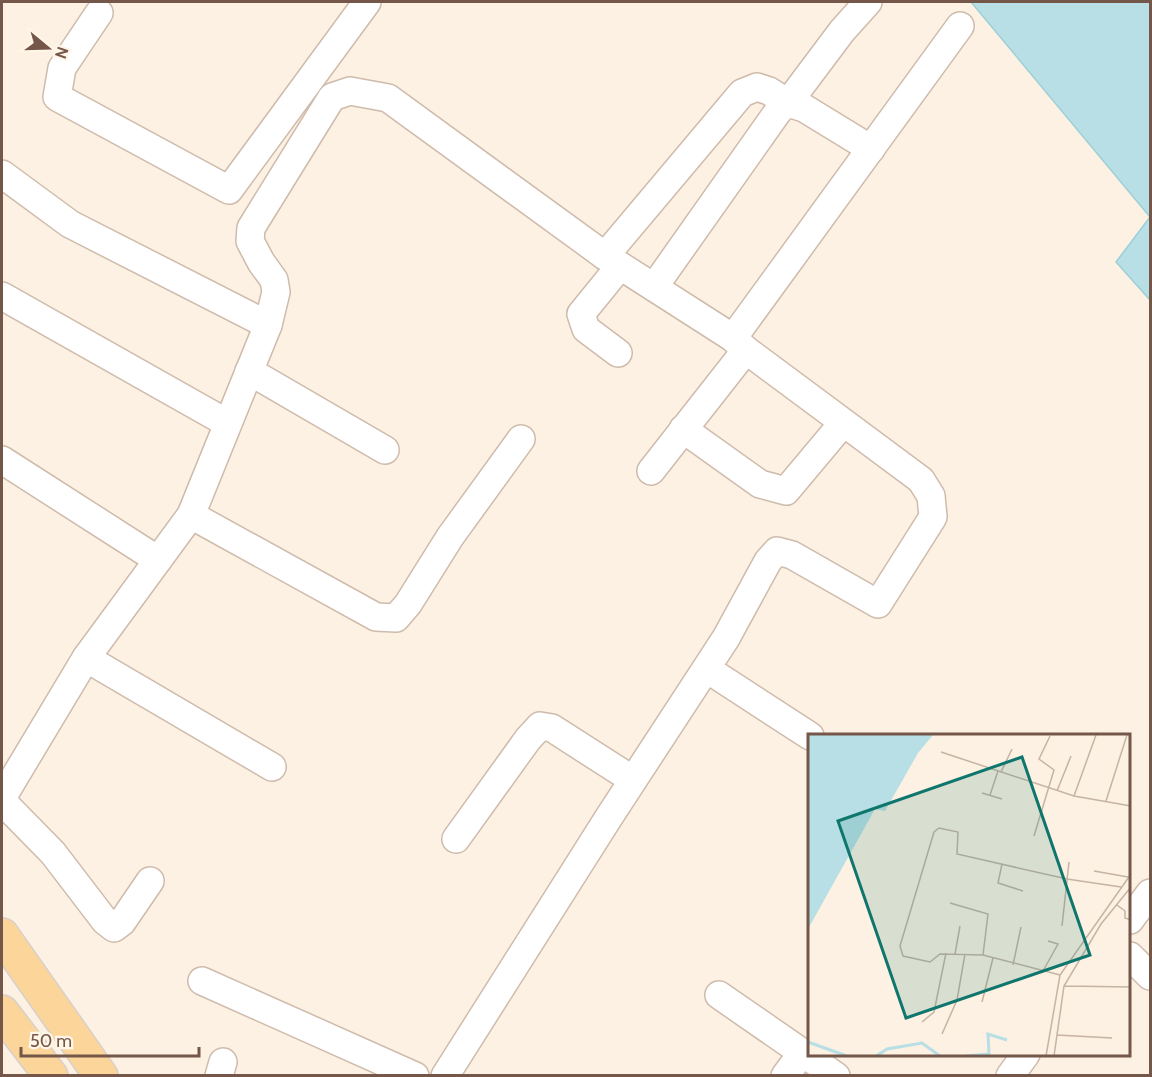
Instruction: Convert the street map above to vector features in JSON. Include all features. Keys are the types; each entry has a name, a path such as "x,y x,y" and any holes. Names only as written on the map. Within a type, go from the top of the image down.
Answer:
{"main road":[{"path":"2,934 101,1076"},
{"path":"2,1012 51,1076"}],"street":[{"path":"97,5 62,68 57,97 229,190 367,2"},
{"path":"654,287 779,110 788,103 842,31 868,2"},
{"path":"651,471 683,429 871,148 960,26"},
{"path":"618,353 586,329 581,314 612,261 742,93 757,87 769,91 788,103 804,108 871,148"},
{"path":"150,881 122,921 114,928 105,921 53,853 2,800 86,658 191,515 268,325 276,292 274,280 250,241 250,228 332,97 350,92 388,98 612,261 739,344 921,480 931,496 933,517 878,604 792,555 777,551 768,561 707,669 633,780 445,1076"},
{"path":"2,174 70,224 268,325"},
{"path":"2,296 227,423"},
{"path":"249,371 385,450"},
{"path":"683,429 760,484 786,491 843,423"},
{"path":"191,515 376,617 396,618 408,604 450,537 521,439"},
{"path":"2,460 158,561"},
{"path":"86,658 272,767"},
{"path":"707,669 808,734"},
{"path":"456,839 528,739 540,726 552,728 633,780"},
{"path":"1131,919 1150,893"},
{"path":"1131,957 1150,976"},
{"path":"202,981 415,1076"},
{"path":"718,995 836,1076"},
{"path":"785,1076 802,1053"},
{"path":"1010,1076 1025,1056"}],"water":[{"path":"971,2 1150,2 1150,217"},
{"path":"1150,217 1150,300 1116,262"}]}
